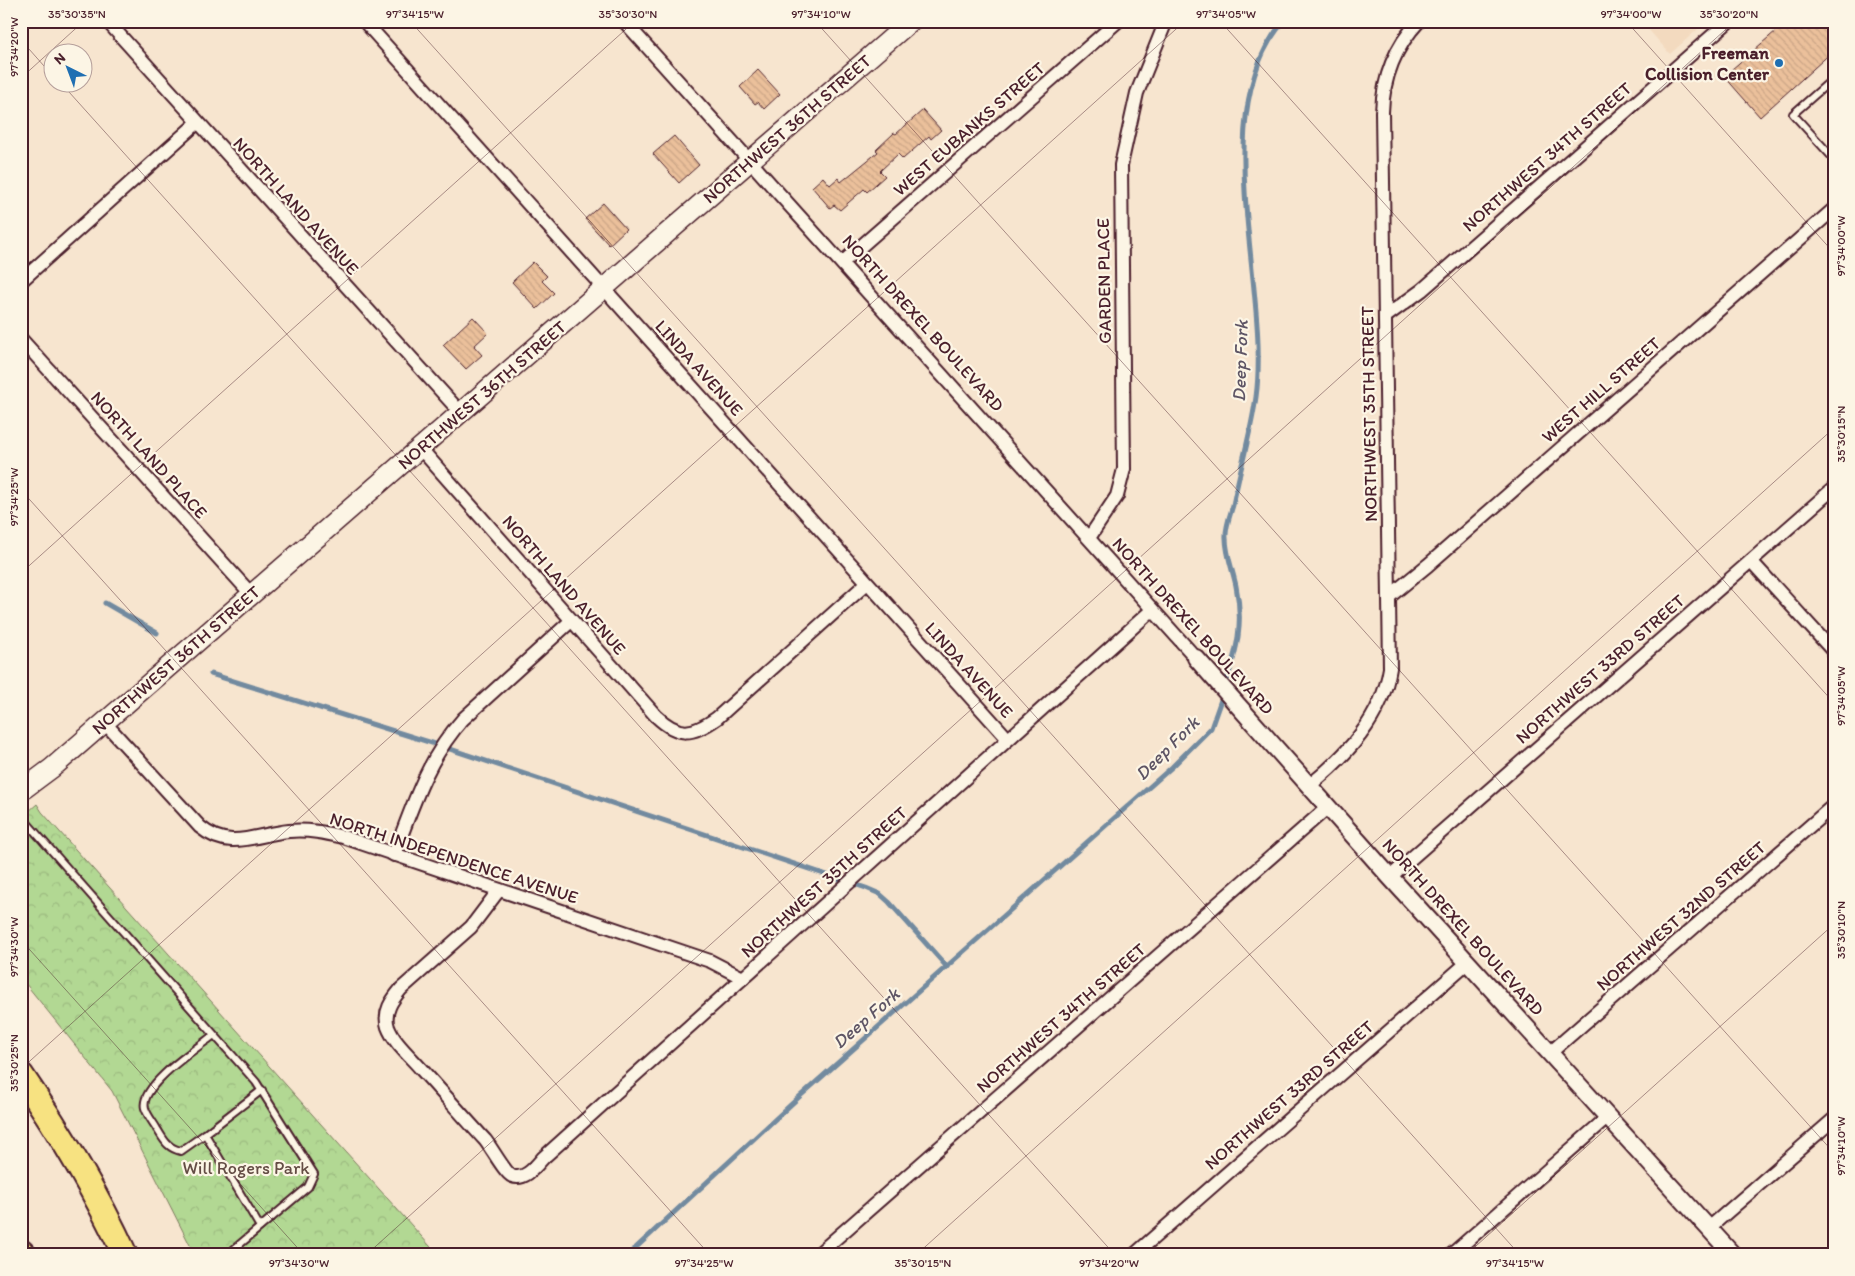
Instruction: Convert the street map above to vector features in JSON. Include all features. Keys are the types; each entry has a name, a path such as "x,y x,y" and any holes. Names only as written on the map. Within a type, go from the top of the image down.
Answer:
{"highway":[{"path":"21,1075 84,1174 125,1255"},
{"path":"21,1252 24,1255"}],"main road":[{"name":"NORTHWEST 36TH STREET","path":"21,791 52,768 105,723 911,21"},
{"name":"NORTHWEST 36TH STREET","path":"21,800 52,768"}],"street":[{"name":"NORTH LAND AVENUE","path":"107,21 197,123 461,413"},
{"name":"LINDA AVENUE","path":"364,21 1008,740"},
{"name":"NORTH DREXEL BOULEVARD","path":"624,21 1089,538 1390,877 1733,1255"},
{"name":"WEST EUBANKS STREET","path":"842,263 1118,21"},
{"name":"GARDEN PLACE","path":"1089,538 1117,496 1124,468 1121,165 1137,93 1166,21"},
{"name":"NORTHWEST 35TH STREET","path":"1309,786 1359,738 1382,702 1390,668 1382,95 1390,66 1400,45 1419,21"},
{"name":"NORTHWEST 34TH STREET","path":"1385,317 1422,290 1729,21"},
{"path":"21,281 197,123"},
{"name":"WEST HILL STREET","path":"1390,596 1435,559 1834,209"},
{"name":"NORTH LAND PLACE","path":"21,338 252,594"},
{"name":"NORTH LAND AVENUE","path":"420,448 661,721 673,729 690,733 698,731 718,718 867,583"},
{"name":"NORTHWEST 33RD STREET","path":"1390,877 1834,488"},
{"path":"1751,561 1834,652"},
{"name":"NORTHWEST 35TH STREET","path":"499,890 471,927 401,989 390,1006 386,1020 388,1027 403,1049 491,1146 508,1173 517,1176 529,1173 551,1151 1152,610"},
{"path":"394,854 432,761 447,737 463,719 571,620"},
{"name":"NORTH INDEPENDENCE AVENUE","path":"105,723 195,822 216,838 239,840 290,831 317,831 344,837 710,961 743,978"},
{"name":"NORTHWEST 32ND STREET","path":"1550,1054 1834,805"},
{"name":"NORTHWEST 34TH STREET","path":"817,1255 1328,807"},
{"name":"NORTHWEST 33RD STREET","path":"1134,1255 1468,962"},
{"path":"1451,1255 1608,1117"},
{"path":"1709,1228 1834,1119"}],"lane":[{"path":"1834,78 1793,114 1834,159"},
{"path":"21,816 262,1090 314,1174 308,1187 227,1255"},
{"path":"214,1035 155,1082 146,1095 145,1108 166,1145 181,1151 262,1090"},
{"path":"205,1134 260,1227"}],"shaded area":[{"path":"1641,21 1707,21 1670,54"}],"green space":[{"name":"Will Rogers Park","path":"37,804 42,812 438,1255 195,1255 112,1091 21,978 21,818"}],"building":[{"name":"Freeman Collision Center","path":"1801,21 1829,21 1834,27 1834,50 1760,117 1724,76 1784,24 1790,31"},
{"path":"758,70 780,94 764,109 758,102 755,104 740,87"},
{"path":"923,110 941,130 931,139 929,136 903,159 898,154 880,171 885,176 867,192 864,189 840,210 834,205 830,208 812,187 823,177 830,185 838,178 841,182 878,152 876,150 894,133 896,134"},
{"path":"674,136 699,165 679,183 653,154"},
{"path":"603,203 626,229 609,245 585,219"},
{"path":"533,262 547,276 542,281 554,293 537,309 512,282"},
{"path":"473,317 488,333 474,346 482,355 466,369 443,345"}],"waterway":[{"name":"Deep Fork","path":"1225,686 1236,649 1239,625 1238,600 1227,550 1226,530 1254,410 1258,353 1246,202 1244,151 1248,103 1260,59 1284,21"},
{"path":"105,603 157,633"},
{"path":"211,674 429,742 866,888 880,894 889,902 947,967"},
{"name":"Deep Fork","path":"628,1255 798,1098 1172,767 1211,728 1223,694"}],"place":[{"name":"Freeman Collision Center","path":"1779,63"}]}
